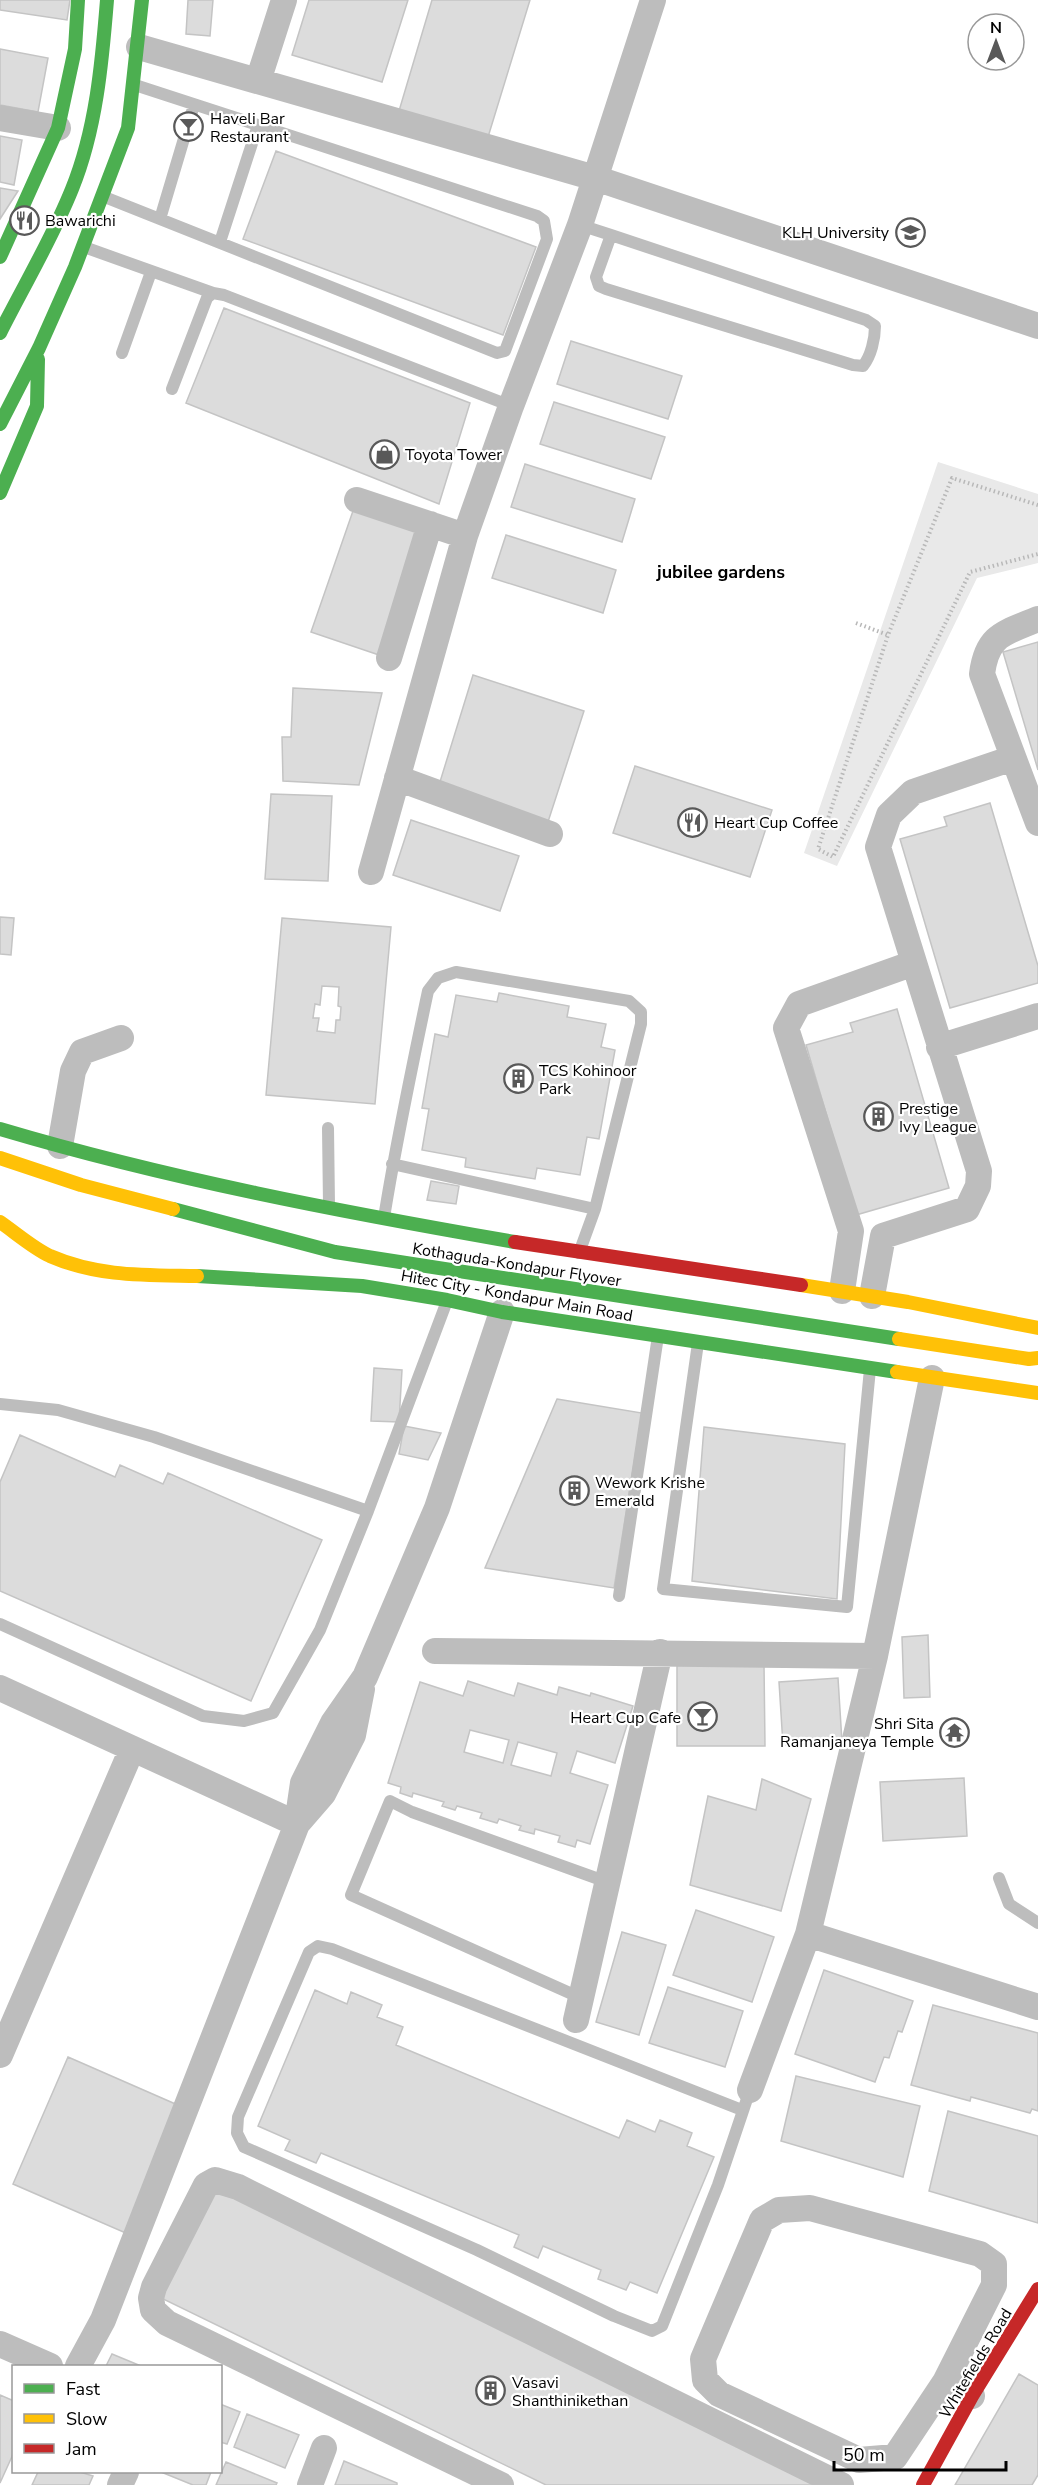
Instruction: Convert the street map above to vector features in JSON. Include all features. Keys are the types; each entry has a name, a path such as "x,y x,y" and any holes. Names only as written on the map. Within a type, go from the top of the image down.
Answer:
{"main road":[{"path":"0,257 58,128 75,49 78,0"},
{"path":"0,333 64,209 81,160 93,110 104,42 107,0"},
{"path":"0,424 39,348 83,247 128,128 139,47 142,0"},
{"path":"0,493 37,406 39,348"},
{"path":"0,1129 60,1146 384,1219 579,1253 843,1282 873,1287 1038,1328"},
{"name":"Kothaguda-Kondapur Flyover","path":"0,1158 81,1185 335,1252 1034,1359"},
{"name":"Hitec City - Kondapur Main Road","path":"0,1222 48,1255 82,1268 120,1275 198,1276 362,1286 502,1312 1038,1393"},
{"name":"Whitefields Road","path":"923,2485 972,2396 1038,2289"}],"street":[{"path":"258,81 284,0"},
{"path":"371,872 465,536 511,406 580,225 653,0"},
{"path":"139,47 595,178 1038,326"},
{"path":"0,118 58,128"},
{"path":"357,500 465,536"},
{"path":"389,657 430,524"},
{"path":"1038,619 997,637 984,656 982,674 1038,823"},
{"path":"851,1231 883,1236 967,1209 978,1186 979,1171 878,847 889,815 913,792 1012,758"},
{"path":"397,778 550,834"},
{"path":"843,1282 851,1231 786,1028 799,1004 914,963"},
{"path":"939,1047 1038,1016"},
{"path":"60,1146 73,1071 82,1052 121,1038"},
{"path":"873,1287 883,1236"},
{"path":"79,2365 103,2320 297,1824 303,1783 333,1723 364,1677 437,1508 502,1312"},
{"path":"746,2100 808,1934 874,1656 932,1378"},
{"path":"435,1651 874,1656"},
{"path":"576,2021 660,1652"},
{"path":"3,1696 132,1749 297,1824"},
{"path":"0,2055 132,1749"},
{"path":"808,1934 1038,2007"},
{"path":"501,2485 238,2359 167,2323 153,2310 151,2298 154,2287 206,2186 215,2180 237,2187 841,2485"},
{"path":"810,2208 980,2254 994,2264 994,2285 945,2382 895,2457 858,2460 719,2394 705,2380 703,2359 762,2220 779,2210 810,2208"},
{"path":"0,2344 46,2365"},
{"path":"945,2382 972,2396"},
{"path":"310,2485 324,2448"}],"lane":[{"path":"102,196 487,351 501,353 505,351 548,239 544,221 537,216 134,85"},
{"path":"160,219 194,105"},
{"path":"220,242 258,125"},
{"path":"580,225 611,235 866,320 875,326 875,334 867,360 863,366 853,365 606,289 599,285 596,277 611,235"},
{"path":"83,247 224,295 511,406"},
{"path":"122,353 151,272"},
{"path":"172,389 207,298 213,293"},
{"path":"384,1219 392,1164 428,992 438,978 456,972 629,1001 640,1012 641,1024 595,1209 579,1253"},
{"path":"328,1128 329,1207"},
{"path":"392,1164 595,1209"},
{"path":"0,1624 203,1716 244,1721 273,1713 320,1630 368,1511 447,1300"},
{"path":"619,1596 658,1336"},
{"path":"698,1342 663,1589 847,1607 871,1368"},
{"path":"0,1404 58,1410 154,1437 368,1511"},
{"path":"576,2021 318,1946 309,1952 300,1972 238,2117 237,2133 244,2147 477,2250 614,2316 652,2331 662,2326 696,2243 746,2100 576,2021 351,1895 390,1801 412,1812 607,1882"},
{"path":"999,1878 1009,1904 1038,1923"}],"path":[{"path":"1038,505 952,478 888,635 818,849 833,857 970,572 1038,554"},
{"path":"856,623 888,635"}],"shaded area":[{"path":"938,462 1038,494 1038,563 977,578 837,866 804,853"}],"building":[{"path":"0,0 70,0 67,20 0,10"},
{"path":"188,0 213,0 210,36 186,34"},
{"path":"309,0 408,0 382,82 292,55"},
{"path":"432,0 530,0 488,137 399,111"},
{"path":"0,49 48,58 38,112 0,105"},
{"path":"0,136 22,140 14,185 0,182"},
{"path":"276,151 536,247 503,335 243,239"},
{"path":"0,188 18,191 0,219"},
{"name":"Toyota Tower","path":"224,308 470,403 439,504 186,403"},
{"path":"571,341 682,376 668,419 557,384"},
{"path":"554,402 665,437 651,479 540,444"},
{"path":"525,464 635,499 622,542 511,507"},
{"path":"354,508 422,530 379,655 311,632"},
{"path":"506,535 616,570 603,613 492,578"},
{"path":"1038,642 1038,770 1003,652"},
{"path":"473,675 584,711 546,828 439,785"},
{"path":"293,688 382,693 359,785 283,781 282,737 291,737"},
{"name":"Heart Cup Coffee","path":"635,766 772,810 750,877 613,833"},
{"path":"271,794 332,796 328,881 265,879"},
{"path":"990,803 1038,966 1038,983 950,1008 900,839 947,826 944,817"},
{"path":"411,820 519,856 500,911 393,875"},
{"path":"0,917 14,918 11,955 0,954"},
{"path":"282,918 391,927 375,1104 266,1095","holes":["322,986 339,987 340,1020 336,1020 335,1033 317,1031 319,1018 313,1018 315,1004 320,1005"]},
{"name":"TCS Kohinoor Park","path":"499,993 569,1006 567,1017 606,1024 601,1047 615,1050 599,1139 587,1137 580,1175 537,1168 535,1179 465,1167 466,1158 422,1150 429,1109 422,1108 435,1034 448,1037 456,995 497,1002"},
{"name":"Prestige Ivy League","path":"897,1009 949,1188 856,1215 806,1045 853,1032 850,1023"},
{"path":"431,1181 459,1186 456,1204 427,1200"},
{"path":"374,1368 402,1370 399,1422 371,1421"},
{"name":"Wework Krishe Emerald","path":"557,1399 642,1413 614,1588 485,1568"},
{"path":"404,1426 441,1433 428,1460 399,1454"},
{"path":"704,1427 845,1444 837,1599 692,1581"},
{"path":"20,1435 115,1477 120,1465 163,1484 168,1473 322,1540 251,1701 0,1591 0,1482"},
{"path":"928,1635 930,1697 904,1698 902,1637"},
{"path":"677,1664 764,1664 765,1746 677,1746"},
{"path":"838,1678 842,1742 783,1745 779,1682"},
{"path":"468,1681 514,1696 518,1683 557,1695 559,1687 590,1696 591,1693 633,1706 615,1763 577,1751 570,1773 608,1785 590,1844 577,1840 575,1847 558,1842 560,1836 535,1829 534,1834 519,1830 521,1826 499,1819 497,1823 480,1818 482,1813 457,1806 455,1810 442,1806 444,1802 413,1793 412,1797 400,1793 401,1787 388,1783 420,1682 463,1696","holes":["470,1730 509,1740 503,1763 464,1752","518,1742 557,1753 551,1776 511,1765"]},
{"path":"964,1778 967,1836 883,1841 880,1782"},
{"path":"762,1779 811,1799 781,1911 690,1885 708,1796 756,1810"},
{"path":"696,1910 774,1937 752,2002 673,1975"},
{"path":"622,1932 666,1945 639,2035 596,2022"},
{"path":"824,1970 913,2001 902,2032 898,2031 889,2058 884,2057 875,2082 795,2054"},
{"path":"668,1987 743,2011 725,2067 649,2043"},
{"path":"315,1990 347,2004 351,1992 382,2005 377,2017 403,2027 396,2045 619,2138 627,2120 655,2132 660,2120 692,2133 687,2146 714,2157 657,2293 630,2282 626,2290 598,2279 601,2270 543,2246 538,2258 514,2247 519,2235 321,2153 316,2163 285,2150 290,2140 258,2126"},
{"path":"933,2005 1038,2033 1038,2111 1032,2109 1030,2113 971,2097 970,2101 911,2085"},
{"path":"68,2057 180,2106 128,2234 13,2184"},
{"path":"796,2076 920,2106 903,2177 781,2141"},
{"path":"948,2111 1038,2136 1038,2223 929,2191"},
{"name":"Vasavi Shanthinikethan","path":"212,2187 824,2485 546,2485 159,2297"},
{"path":"112,2354 139,2365 106,2365"},
{"path":"1019,2374 1038,2385 1038,2475 1032,2485 955,2485"},
{"path":"0,2395 12,2400 12,2456 0,2483"},
{"path":"222,2405 240,2412 227,2444 222,2443"},
{"path":"247,2414 299,2435 285,2468 234,2447"},
{"path":"344,2461 397,2483 397,2485 335,2485"},
{"path":"226,2462 277,2483 276,2485 216,2485"},
{"path":"38,2473 83,2473 93,2476 89,2485 32,2485"},
{"path":"163,2473 211,2473 206,2485 193,2485"}],"traffic: fast":[{"path":"0,257 58,128 75,49 78,0"},
{"path":"0,333 56,226 80,167 97,96 107,0"},
{"path":"0,424 39,348 75,267 128,128 142,0"},
{"path":"0,493 37,406 38,359"},
{"path":"0,1129 191,1179 385,1219 515,1242"},
{"path":"173,1209 335,1252 899,1339"},
{"path":"197,1276 362,1286 502,1312 897,1372"}],"traffic: slow":[{"path":"0,1158 81,1185 173,1209"},
{"path":"0,1222 44,1253 86,1268 122,1274 197,1276"},
{"path":"801,1285 908,1302 1038,1328"},
{"path":"899,1339 1029,1359 1038,1358"},
{"path":"897,1372 1038,1393"}],"traffic: jam":[{"path":"515,1242 801,1285"},
{"path":"923,2485 972,2396 1038,2289"}],"place":[{"name":"Haveli Bar Restaurant","path":"189,127"},
{"name":"Bawarichi","path":"24,220"},
{"name":"KLH University","path":"910,232"},
{"name":"Toyota Tower","path":"384,454"},
{"name":"Heart Cup Coffee","path":"693,822"},
{"name":"TCS Kohinoor Park","path":"518,1079"},
{"name":"Prestige Ivy League","path":"878,1117"},
{"name":"Wework Krishe Emerald","path":"574,1491"},
{"name":"Heart Cup Cafe","path":"702,1717"},
{"name":"Shri Sita Ramanjaneya Temple","path":"955,1732"},
{"name":"Vasavi Shanthinikethan","path":"491,2391"}],"district":[{"name":"jubilee gardens","path":"721,572"}]}
